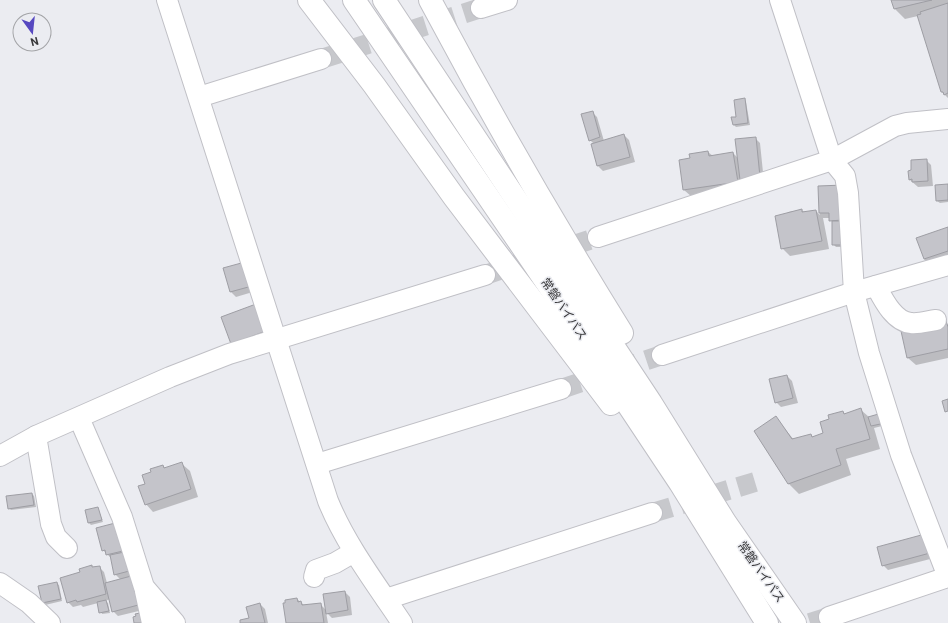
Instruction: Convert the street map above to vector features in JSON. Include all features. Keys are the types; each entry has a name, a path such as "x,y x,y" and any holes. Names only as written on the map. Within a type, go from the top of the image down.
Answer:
{"highway":[{"path":"309,0 374,85 454,197 623,420 703,522"},
{"name":"常磐バイパス","path":"354,0 547,283 680,483 767,623"},
{"name":"常磐バイパス","path":"384,0 646,396 725,522 795,623"},
{"path":"430,0 488,107 571,250 664,400 772,568 795,623"}],"street":[{"path":"167,0 328,501 336,521 354,552 402,623"},
{"path":"481,8 507,0"},
{"path":"780,0 832,160 845,176 854,292 869,353 901,455 948,577 829,617"},
{"path":"199,97 321,58"},
{"path":"598,237 832,160 896,126 907,123 948,119"},
{"path":"662,356 854,292 948,265"},
{"path":"0,456 36,436 170,377 229,354 485,275"},
{"path":"876,286 882,299 895,315 906,322 912,323 936,320"},
{"path":"317,464 561,389"},
{"path":"79,418 122,517 144,587 152,623"},
{"path":"36,436 51,524 56,537 67,548"},
{"path":"386,599 652,513"},
{"path":"314,577 316,570 335,563 354,552"},
{"path":"144,587 175,623"},
{"path":"4,592 29,603 50,623"}],"building":[{"path":"891,0 932,0 894,9"},
{"path":"948,3 948,93 944,95 943,92 941,92 917,15 921,14 920,12"},
{"path":"745,98 748,123 733,125 731,117 736,117 734,100"},
{"path":"593,111 600,137 589,141 581,114"},
{"path":"624,134 630,157 597,166 591,144"},
{"path":"756,137 760,177 740,180 735,139"},
{"path":"708,151 709,156 733,152 738,182 683,190 679,160 690,158 689,154"},
{"path":"927,159 928,181 912,182 912,179 909,180 908,171 911,170 911,160"},
{"path":"948,184 948,200 936,201 935,185"},
{"path":"844,185 843,220 829,221 829,213 819,213 818,186"},
{"path":"802,209 802,212 816,210 822,241 781,249 775,216"},
{"path":"832,221 844,221 845,245 832,245"},
{"path":"948,227 948,251 924,259 916,238"},
{"path":"245,262 252,286 230,292 223,268"},
{"path":"256,304 266,331 231,344 221,317"},
{"path":"946,321 948,327 948,349 907,358 901,331"},
{"path":"787,375 793,398 775,403 769,379"},
{"path":"948,399 948,411 945,412 942,401"},
{"path":"861,408 870,439 836,449 841,465 788,484 754,431 776,416 792,439 811,434 812,437 823,433 820,422 829,419 828,415 843,411 844,414"},
{"path":"882,413 885,423 871,426 868,417"},
{"path":"182,462 191,489 145,505 138,486 145,484 142,475 151,472 150,469 163,465 164,468"},
{"path":"32,493 34,505 8,509 6,496"},
{"path":"98,507 102,520 88,523 85,510"},
{"path":"119,522 127,550 106,555 105,550 102,551 96,528"},
{"path":"925,534 930,553 882,566 877,547"},
{"path":"129,551 133,570 114,575 110,555"},
{"path":"92,565 92,567 100,566 106,594 77,602 76,600 67,603 60,578 80,572 79,569"},
{"path":"135,575 142,604 112,612 105,583"},
{"path":"57,582 61,599 42,603 38,586"},
{"path":"345,591 348,610 326,614 323,594"},
{"path":"297,598 298,602 301,601 302,605 321,603 324,623 286,623 283,603 285,603 285,600"},
{"path":"106,600 109,611 99,613 97,602"},
{"path":"260,603 265,623 240,623 240,620 249,618 246,607"},
{"path":"145,612 147,623 134,623 133,617 136,616 135,614"}],"tunnel":[{"path":"321,59 481,8"},
{"path":"485,275 598,237"},
{"path":"561,389 662,355"},
{"path":"652,513 755,482"},
{"path":"810,623 829,617"}]}
